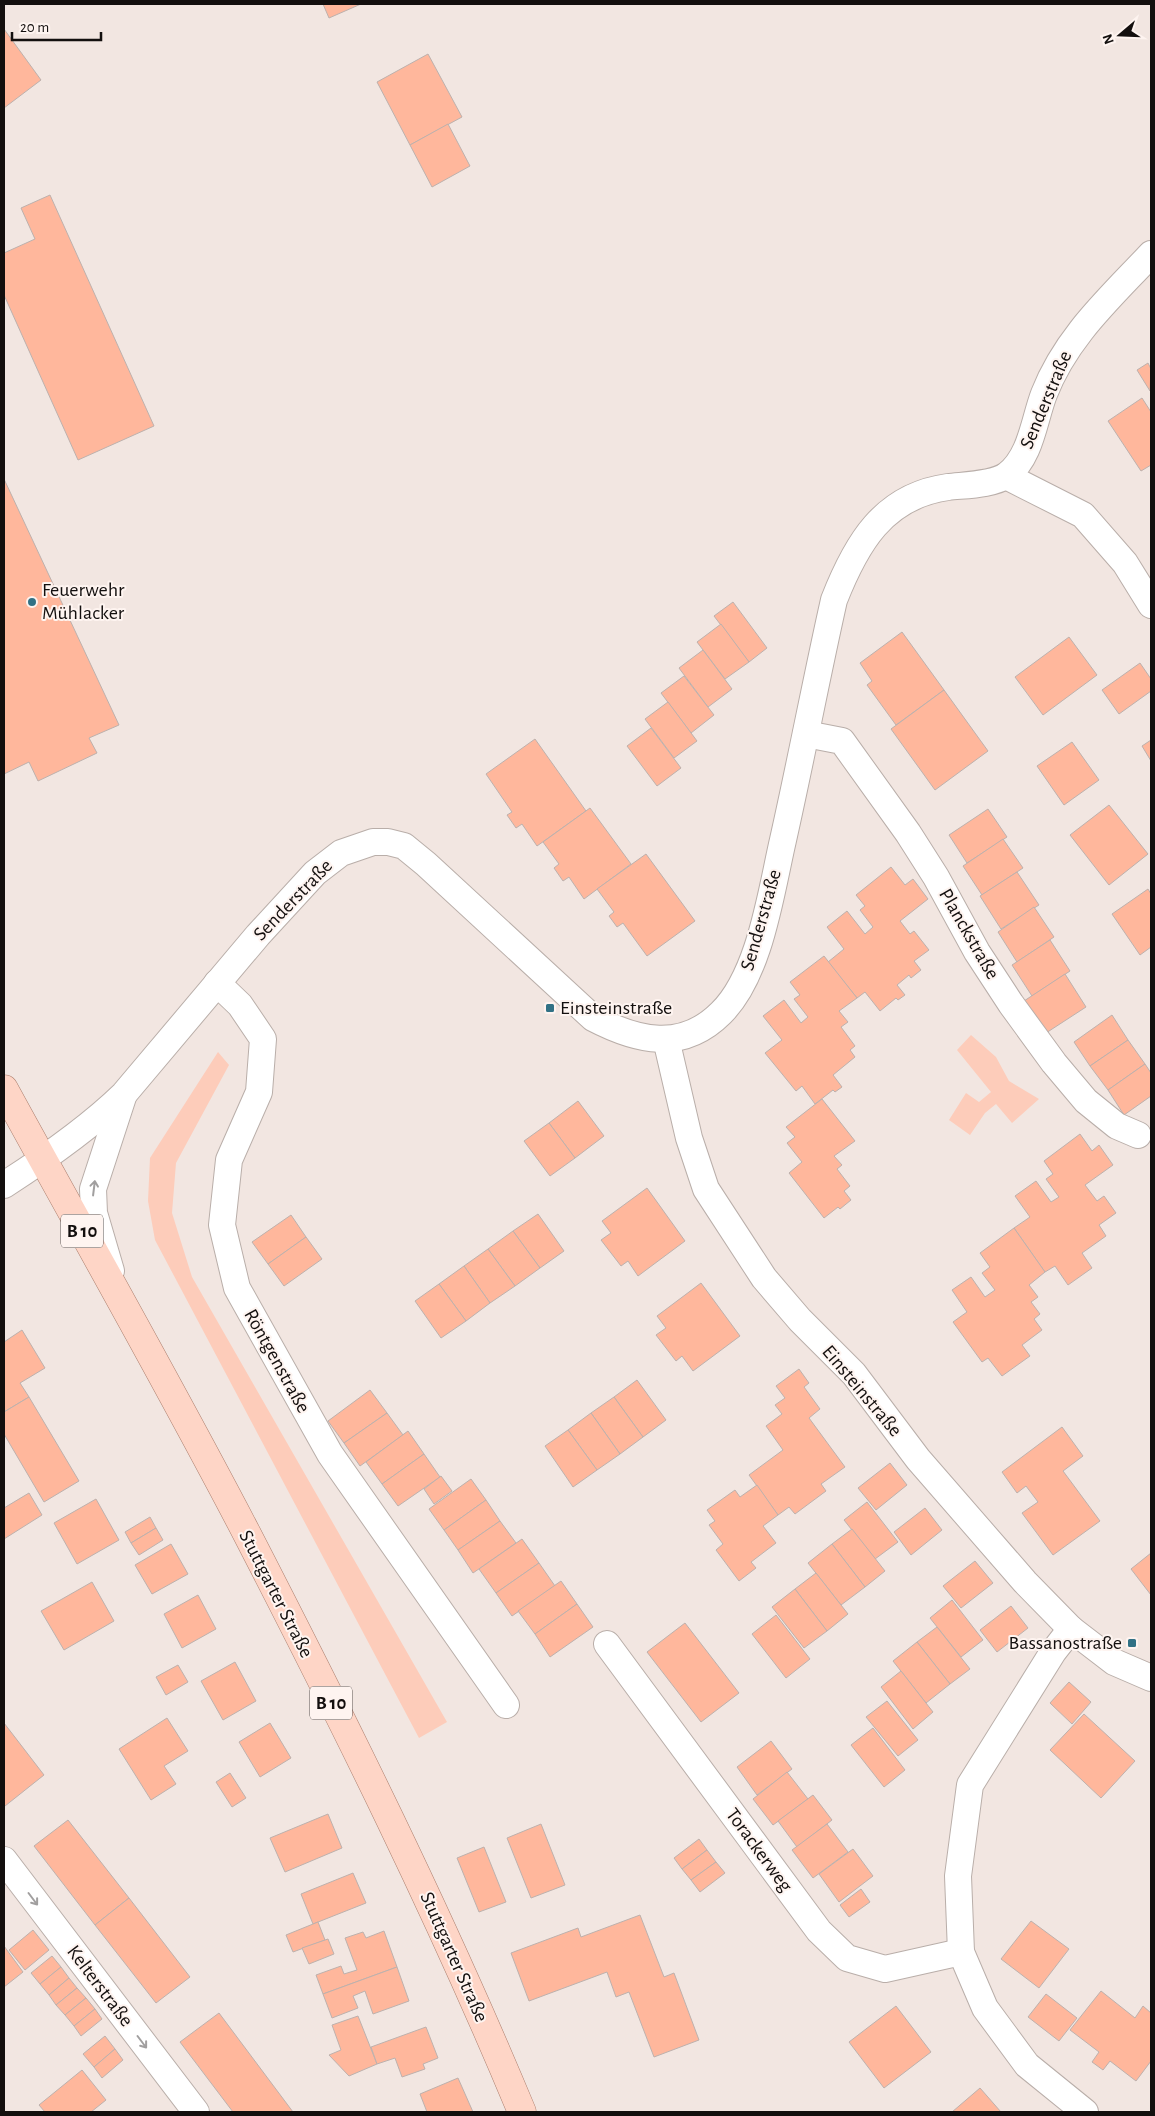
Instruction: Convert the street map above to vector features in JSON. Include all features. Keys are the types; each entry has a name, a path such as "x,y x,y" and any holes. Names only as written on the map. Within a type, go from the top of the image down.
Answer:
{"main road":[{"name":"Stuttgarter Straße","path":"4,1089 246,1534 428,1899 497,2051 522,2112"}],"street":[{"name":"Senderstraße","path":"4,1185 42,1160 107,1110 124,1094 217,983 315,873 341,853 372,842 388,842 404,846 593,1018 610,1027 644,1038 666,1039 688,1036 722,1012 735,995 748,971 758,945 834,600 846,570 869,532 886,514 921,493 945,487 984,482 1006,476 1019,462 1028,446 1044,393 1058,362 1068,346 1083,327 1151,254"},
{"path":"1006,476 1083,514 1125,564 1151,605"},
{"name":"Planckstraße","path":"806,734 842,741 908,833 936,877 977,952 1011,1004 1054,1063 1086,1101 1117,1126 1138,1135"},
{"name":"Röntgenstraße","path":"217,983 240,1005 263,1039 259,1092 229,1160 222,1225 237,1288 330,1454 506,1705"},
{"name":"Einsteinstraße","path":"666,1039 689,1138 706,1189 764,1278 800,1320 854,1374 918,1459 1025,1582 1072,1629 1114,1662 1151,1678"},
{"name":"Senderstraße","path":"121,1303 94,1213 93,1189 124,1094"},
{"path":"1072,1629 1053,1652 970,1785 958,1876 961,1952 985,2008 1027,2065 1085,2112"},
{"name":"Torackerweg","path":"607,1644 819,1931 847,1958 885,1969 961,1952"},
{"name":"Kelterstraße","path":"4,1860 196,2112"}],"shaded area":[{"path":"971,1035 996,1057 1009,1081 1039,1099 1012,1123 996,1104 985,1113 970,1135 949,1120 966,1093 979,1102 991,1092 957,1050"},
{"path":"218,1052 229,1065 176,1163 172,1213 192,1277 447,1722 419,1738 155,1240 148,1201 150,1158"}],"building":[{"path":"323,4 361,4 329,18"},
{"path":"4,29 41,80 4,108"},
{"path":"428,54 462,117 410,145 377,82"},
{"path":"448,124 470,166 432,187 410,145"},
{"path":"50,195 154,426 78,460 4,295 4,253 35,239 21,208"},
{"path":"1148,363 1151,369 1150,391 1137,370"},
{"path":"1142,398 1151,412 1151,465 1141,471 1108,421"},
{"name":"Feuerwehr Mühlacker","path":"4,479 119,725 89,738 97,753 38,781 29,762 4,774"},
{"path":"733,602 767,648 749,662 714,616"},
{"path":"721,624 749,662 725,679 697,642"},
{"path":"902,632 944,690 896,725 867,685 872,681 860,663"},
{"path":"1069,637 1097,675 1043,715 1015,677"},
{"path":"703,650 732,689 708,707 679,668"},
{"path":"1140,663 1151,679 1151,691 1119,714 1102,690"},
{"path":"684,676 714,715 691,733 661,693"},
{"path":"944,690 988,751 935,790 891,729"},
{"path":"668,702 697,741 674,758 645,719"},
{"path":"651,728 681,768 657,786 627,746"},
{"path":"535,739 586,811 537,846 522,824 516,828 507,815 512,812 486,774"},
{"path":"1151,740 1151,761 1142,746"},
{"path":"1072,742 1099,780 1064,805 1037,766"},
{"path":"1109,805 1148,854 1109,885 1070,835"},
{"path":"590,808 631,864 584,899 569,877 563,881 554,868 559,864 543,842"},
{"path":"988,809 1007,837 967,863 949,835"},
{"path":"1003,839 1023,868 982,895 963,866"},
{"path":"646,854 695,921 647,956 623,923 617,927 609,916 614,912 597,889"},
{"path":"891,867 905,885 913,879 928,899 900,921 910,934 914,931 929,950 914,961 921,970 911,978 909,975 897,985 905,995 898,1000 896,998 880,1011 865,992 857,998 828,962 844,949 827,927 847,911 865,934 873,927 860,910 865,906 856,895"},
{"path":"1017,872 1039,905 1001,929 980,896"},
{"path":"1148,889 1151,894 1151,947 1140,955 1112,914"},
{"path":"1034,907 1054,937 1017,962 998,932"},
{"path":"1050,940 1070,971 1032,996 1012,965"},
{"path":"824,956 857,998 839,1011 848,1022 841,1027 855,1046 850,1050 855,1057 833,1075 842,1087 835,1092 833,1090 815,1104 802,1086 796,1091 765,1053 782,1040 763,1016 784,1000 801,1023 808,1017 794,999 800,995 790,982"},
{"path":"1065,974 1086,1007 1046,1033 1024,1001"},
{"path":"1112,1015 1128,1040 1090,1066 1074,1042"},
{"path":"1128,1040 1145,1064 1108,1090 1090,1066"},
{"path":"1145,1064 1151,1073 1151,1096 1124,1115 1108,1090"},
{"path":"822,1099 855,1141 834,1156 842,1165 837,1169 850,1186 844,1191 851,1200 824,1218 789,1173 802,1162 787,1143 795,1137 786,1127"},
{"path":"578,1101 604,1136 575,1158 549,1123"},
{"path":"549,1123 575,1158 550,1176 524,1141"},
{"path":"1080,1134 1092,1151 1099,1145 1113,1165 1085,1185 1097,1201 1104,1196 1116,1213 1099,1225 1106,1236 1082,1253 1092,1268 1068,1285 1055,1266 1045,1272 1014,1228 1030,1217 1015,1196 1036,1181 1051,1202 1059,1197 1046,1179 1053,1174 1044,1161"},
{"path":"647,1188 685,1241 638,1276 628,1261 621,1266 601,1240 611,1233 602,1221"},
{"path":"538,1214 564,1251 540,1268 513,1231"},
{"path":"291,1215 306,1237 268,1264 252,1242"},
{"path":"1014,1228 1045,1272 1029,1285 1038,1297 1031,1302 1040,1314 1034,1319 1042,1330 1022,1345 1030,1356 1002,1376 988,1358 982,1362 953,1322 967,1312 952,1290 971,1277 985,1297 995,1290 982,1273 990,1267 980,1253"},
{"path":"513,1231 540,1268 515,1286 488,1249"},
{"path":"306,1237 322,1259 284,1286 268,1264"},
{"path":"488,1249 515,1286 490,1303 464,1266"},
{"path":"464,1266 490,1303 466,1321 439,1284"},
{"path":"701,1283 740,1336 693,1371 682,1356 676,1361 656,1335 666,1328 657,1316"},
{"path":"439,1284 466,1321 441,1338 415,1301"},
{"path":"22,1330 45,1368 20,1383 29,1397 4,1412 4,1342"},
{"path":"799,1369 809,1383 804,1387 820,1409 809,1418 845,1467 821,1484 826,1491 795,1514 789,1507 778,1515 749,1475 783,1450 766,1426 782,1414 775,1405 785,1398 776,1386"},
{"path":"637,1380 666,1420 643,1437 614,1397"},
{"path":"370,1390 387,1413 344,1443 328,1421"},
{"path":"29,1397 79,1481 44,1502 4,1434 4,1412"},
{"path":"614,1397 643,1437 620,1454 591,1413"},
{"path":"387,1413 403,1435 360,1466 344,1443"},
{"path":"591,1413 620,1454 597,1470 568,1430"},
{"path":"1062,1427 1083,1456 1063,1471 1100,1521 1053,1555 1022,1513 1038,1502 1026,1486 1017,1493 1002,1472"},
{"path":"568,1430 597,1470 573,1487 545,1446"},
{"path":"408,1431 424,1454 382,1484 366,1462"},
{"path":"424,1454 440,1477 398,1506 382,1484"},
{"path":"890,1463 907,1485 876,1510 858,1488"},
{"path":"441,1476 452,1491 434,1504 424,1489"},
{"path":"471,1479 486,1500 444,1530 429,1509"},
{"path":"757,1485 778,1515 763,1526 776,1543 751,1562 756,1568 739,1581 716,1550 723,1544 709,1525 715,1521 707,1510 735,1490 740,1497"},
{"path":"29,1493 42,1515 4,1539 4,1508"},
{"path":"96,1499 119,1540 77,1564 54,1523"},
{"path":"486,1500 500,1521 458,1550 444,1530"},
{"path":"867,1502 898,1542 875,1559 844,1520"},
{"path":"925,1508 942,1530 911,1555 894,1532"},
{"path":"150,1517 156,1528 131,1543 125,1532"},
{"path":"500,1521 516,1543 473,1573 458,1550"},
{"path":"156,1528 163,1540 139,1555 131,1543"},
{"path":"852,1529 885,1571 865,1587 832,1544"},
{"path":"522,1539 539,1563 496,1593 479,1569"},
{"path":"171,1544 188,1574 152,1594 135,1565"},
{"path":"832,1544 865,1587 841,1605 808,1563"},
{"path":"1151,1553 1151,1595 1131,1569"},
{"path":"975,1561 993,1583 961,1608 943,1586"},
{"path":"539,1563 555,1586 512,1616 496,1593"},
{"path":"816,1573 848,1614 827,1631 795,1589"},
{"path":"561,1581 577,1604 535,1634 518,1611"},
{"path":"92,1582 114,1621 64,1650 41,1611"},
{"path":"795,1589 827,1631 804,1648 772,1607"},
{"path":"198,1595 216,1629 182,1648 164,1614"},
{"path":"952,1600 983,1640 961,1657 930,1618"},
{"path":"577,1604 593,1627 550,1657 535,1634"},
{"path":"1011,1606 1028,1628 997,1652 980,1630"},
{"path":"776,1615 810,1659 786,1678 752,1634"},
{"path":"685,1623 739,1693 701,1722 647,1652"},
{"path":"937,1627 970,1669 950,1684 917,1642"},
{"path":"917,1642 950,1684 926,1703 893,1661"},
{"path":"235,1662 256,1701 223,1720 201,1681"},
{"path":"178,1665 188,1682 166,1695 156,1677"},
{"path":"901,1671 933,1712 913,1729 881,1687"},
{"path":"1069,1682 1091,1702 1072,1724 1050,1703"},
{"path":"887,1701 918,1740 898,1756 866,1717"},
{"path":"1084,1714 1135,1761 1101,1798 1050,1750"},
{"path":"167,1718 188,1751 164,1766 176,1784 151,1800 119,1749"},
{"path":"4,1723 44,1775 5,1806 4,1805"},
{"path":"270,1723 291,1758 260,1777 239,1742"},
{"path":"873,1728 905,1770 884,1787 851,1745"},
{"path":"771,1741 792,1769 757,1795 737,1767"},
{"path":"787,1772 808,1799 773,1825 753,1799"},
{"path":"230,1773 246,1798 232,1807 216,1782"},
{"path":"813,1795 832,1820 797,1847 778,1821"},
{"path":"328,1814 342,1848 285,1872 270,1838"},
{"path":"68,1820 129,1898 95,1925 34,1846"},
{"path":"541,1824 565,1885 531,1898 507,1838"},
{"path":"827,1824 848,1852 813,1878 792,1850"},
{"path":"699,1839 707,1850 682,1869 674,1858"},
{"path":"484,1847 506,1902 479,1912 457,1858"},
{"path":"853,1849 873,1876 839,1902 819,1874"},
{"path":"707,1850 716,1862 691,1880 682,1869"},
{"path":"716,1862 725,1873 700,1892 691,1880"},
{"path":"353,1873 366,1903 313,1924 301,1894"},
{"path":"861,1889 870,1902 849,1917 840,1905"},
{"path":"129,1898 190,1977 156,2003 95,1925"},
{"path":"640,1915 664,1977 674,1973 699,2040 654,2057 629,1992 616,1997 607,1972 529,2001 511,1953 578,1928 581,1937"},
{"path":"1031,1921 1069,1949 1039,1988 1001,1959"},
{"path":"318,1922 325,1940 293,1952 286,1935"},
{"path":"33,1930 49,1950 25,1970 9,1950"},
{"path":"384,1931 397,1967 323,1994 316,1975 341,1966 344,1974 357,1970 345,1938 363,1932 366,1938"},
{"path":"328,1939 334,1954 309,1964 302,1948"},
{"path":"4,1946 23,1972 4,1987"},
{"path":"52,1956 61,1967 40,1984 31,1973"},
{"path":"61,1967 69,1978 49,1995 40,1984"},
{"path":"397,1967 409,2001 373,2014 365,1991 353,1996 358,2008 332,2018 323,1994"},
{"path":"69,1978 77,1988 56,2005 49,1995"},
{"path":"77,1988 86,1998 65,2015 56,2005"},
{"path":"1101,1991 1135,2018 1143,2006 1151,2013 1151,2061 1136,2081 1110,2061 1103,2070 1092,2062 1099,2052 1070,2030"},
{"path":"1046,1994 1077,2018 1059,2041 1028,2017"},
{"path":"86,1998 95,2009 74,2026 65,2015"},
{"path":"896,2006 931,2052 884,2088 849,2042"},
{"path":"95,2009 102,2019 81,2036 74,2026"},
{"path":"219,2013 293,2112 233,2112 180,2042"},
{"path":"358,2016 377,2064 349,2076 329,2055 341,2050 332,2025"},
{"path":"426,2027 438,2058 423,2064 425,2069 402,2077 395,2058 377,2064 371,2047"},
{"path":"105,2036 115,2049 94,2067 83,2054"},
{"path":"115,2049 123,2060 102,2078 94,2067"},
{"path":"82,2070 106,2100 91,2112 45,2112 39,2105"},
{"path":"458,2078 473,2112 427,2112 420,2094"},
{"path":"980,2088 1001,2112 952,2112"}],"place":[{"name":"Feuerwehr Mühlacker","path":"32,602"},
{"name":"Einsteinstraße","path":"550,1008"},
{"name":"Bassanostraße","path":"1132,1643"}]}
